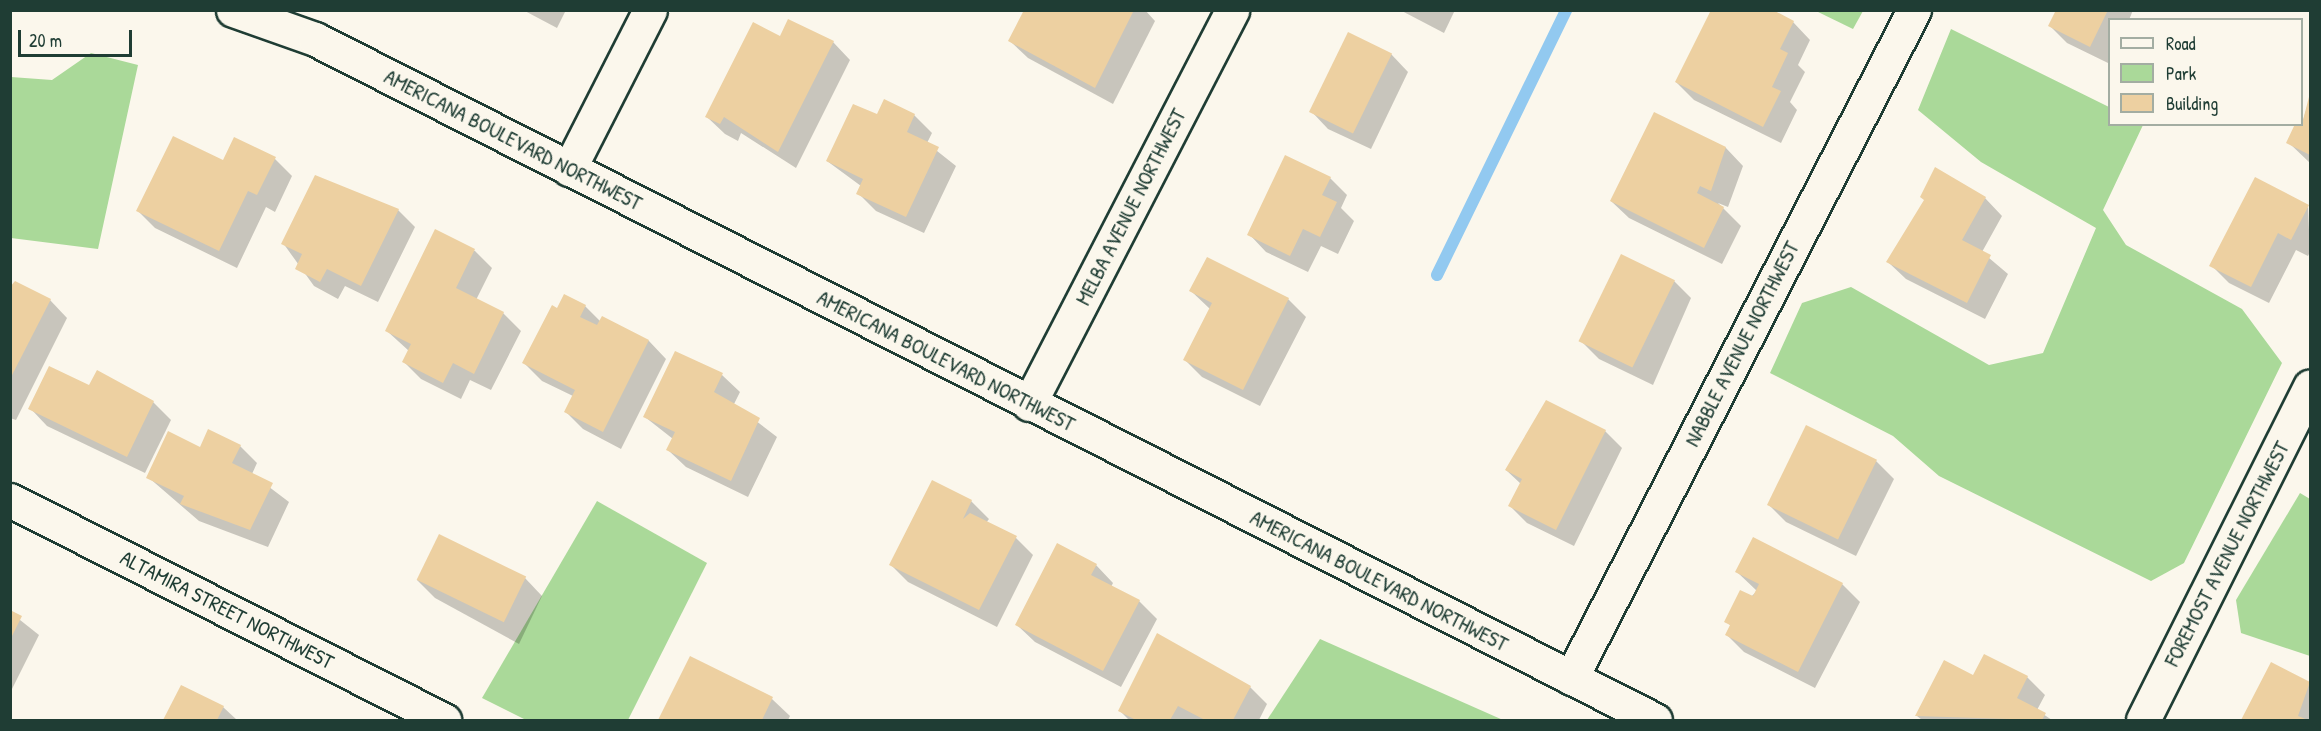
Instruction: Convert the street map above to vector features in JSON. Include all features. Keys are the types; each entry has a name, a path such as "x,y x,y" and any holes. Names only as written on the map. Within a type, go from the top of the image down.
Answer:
{"street":[{"name":"AMERICANA BOULEVARD NORTHWEST","path":"233,10 315,39 1029,404 1655,720"},
{"path":"569,169 650,10"},
{"name":"MELBA AVENUE NORTHWEST","path":"1029,404 1232,10"},
{"name":"NABBLE AVENUE NORTHWEST","path":"1571,678 1914,10"},
{"name":"FOREMOST AVENUE NORTHWEST","path":"2143,720 2310,387"},
{"name":"ALTAMIRA STREET NORTHWEST","path":"10,500 444,720"}],"green space":[{"path":"1816,11 1863,11 1853,29"},
{"path":"1951,29 2108,107 2108,126 2143,126 2103,210 2126,245 2242,309 2282,363 2184,563 2151,581 1939,476 1893,436 1770,373 1802,303 1851,287 1989,365 2043,353 2096,228 1981,162 1918,110"},
{"path":"91,53 138,65 98,249 11,238 11,77 52,80"},
{"path":"2300,493 2310,499 2310,656 2241,633 2236,600"},
{"path":"597,501 707,563 628,720 526,720 482,698"},
{"path":"1320,639 1503,720 1267,720"}],"building":[{"path":"1024,10 1134,10 1095,88 1008,41"},
{"path":"1711,10 1773,10 1794,21 1780,49 1788,53 1772,87 1781,91 1763,127 1675,82"},
{"path":"2056,10 2108,10 2090,47 2048,26"},
{"path":"788,19 834,41 778,152 724,117 720,124 705,117 753,22 780,36"},
{"path":"1348,32 1392,53 1353,133 1309,112"},
{"path":"2310,93 2310,155 2286,143 2294,126 2303,126"},
{"path":"884,99 915,114 907,132 939,147 906,217 856,194 863,179 826,161 853,104 877,114"},
{"path":"1654,112 1726,147 1711,191 1700,186 1697,193 1724,207 1704,248 1610,201"},
{"path":"173,136 223,160 234,137 276,157 257,195 248,191 219,251 136,211"},
{"path":"1285,155 1331,177 1322,195 1337,202 1320,237 1303,229 1290,256 1247,235"},
{"path":"1935,167 1986,197 1962,240 1991,255 1967,303 1886,262 1924,200 1920,197"},
{"path":"315,175 399,209 361,286 327,269 320,282 295,269 302,254 281,244"},
{"path":"2255,177 2309,205 2291,240 2278,233 2251,287 2209,266"},
{"path":"435,229 475,249 456,288 504,312 474,374 453,363 443,383 402,362 411,344 385,331"},
{"path":"1621,254 1675,280 1632,367 1578,341"},
{"path":"1207,257 1289,298 1243,390 1183,360 1212,303 1189,291"},
{"path":"15,281 51,299 10,379 10,287"},
{"path":"564,294 586,305 580,317 597,325 602,316 649,340 603,432 564,412 575,390 522,363 552,305 557,308"},
{"path":"675,351 723,373 714,392 760,418 731,481 666,450 675,432 643,417"},
{"path":"49,366 89,385 97,370 154,401 127,457 28,409"},
{"path":"1546,400 1606,430 1556,530 1508,506 1522,479 1505,470"},
{"path":"1806,425 1877,460 1838,540 1767,505"},
{"path":"208,429 241,445 232,463 273,483 250,530 180,504 184,496 146,478 168,431 200,447"},
{"path":"932,480 972,500 963,519 970,513 1017,536 979,610 889,565"},
{"path":"439,534 526,577 504,622 417,580"},
{"path":"1753,537 1843,583 1798,672 1725,635 1730,625 1724,622 1740,590 1753,596 1759,584 1735,572"},
{"path":"1057,543 1097,564 1091,575 1140,600 1103,671 1015,625"},
{"path":"10,610 22,616 10,640"},
{"path":"1157,633 1251,686 1233,720 1205,720 1178,706 1170,720 1136,720 1118,711"},
{"path":"1984,654 2028,676 2017,698 2046,713 2042,720 1915,716 1944,660 1973,675"},
{"path":"690,656 773,697 762,720 658,720"},
{"path":"2271,662 2310,682 2298,716 2308,720 2241,720"},
{"path":"181,685 224,706 217,720 163,720"}],"waterway":[{"path":"1437,275 1566,10"}]}
